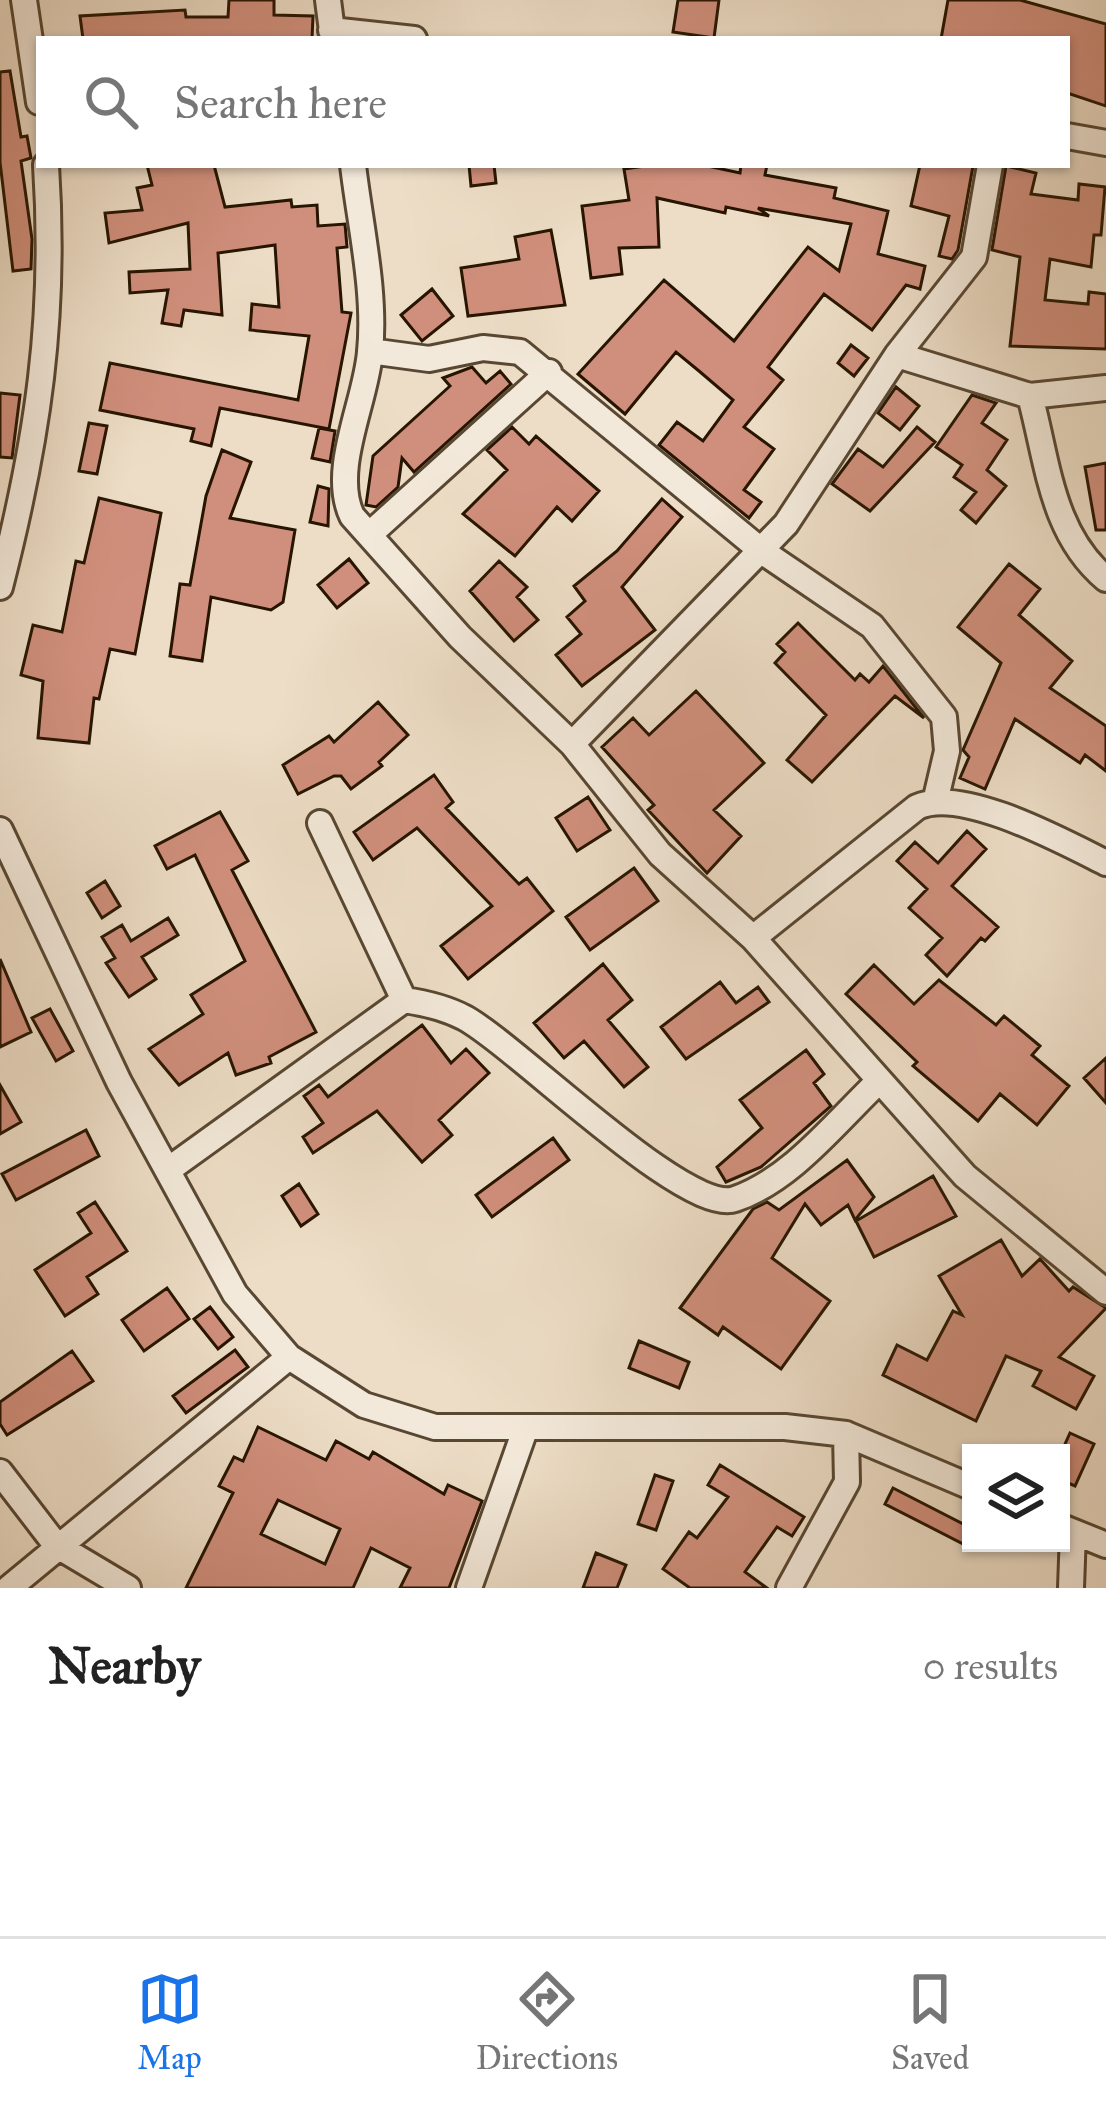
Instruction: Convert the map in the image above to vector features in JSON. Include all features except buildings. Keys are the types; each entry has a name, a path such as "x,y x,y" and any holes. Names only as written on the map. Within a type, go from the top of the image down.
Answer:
{"street":[{"path":"24,0 36,82"},
{"path":"328,0 332,34 365,36"},
{"path":"1070,137 1106,143"},
{"path":"0,587 38,425 51,246 46,168"},
{"path":"353,168 370,351 344,499 460,637 572,744 660,854 752,938 877,1083 999,1208 1106,1292"},
{"path":"572,744 763,552 896,356 974,257 989,168"},
{"path":"370,351 429,359 500,347 549,372 763,552 872,626 931,693 946,733 936,798"},
{"path":"896,356 1030,396 1106,388"},
{"path":"370,534 549,372"},
{"path":"1030,396 1057,512 1072,544 1106,580"},
{"path":"752,938 917,807 936,798 967,803 1104,858"},
{"path":"320,823 404,1000 465,1018 561,1088 672,1182 729,1202 790,1166 877,1083"},
{"path":"0,830 119,1082 235,1294 289,1357 364,1405 434,1427 743,1424 846,1434 962,1483"},
{"path":"168,1170 404,1000"},
{"path":"9,1588 289,1357"},
{"path":"469,1588 526,1427"},
{"path":"789,1588 847,1482 846,1434"},
{"path":"0,1472 56,1546 128,1588"},
{"path":"1070,1530 1106,1545"},
{"path":"1069,1552 1071,1588"}]}
